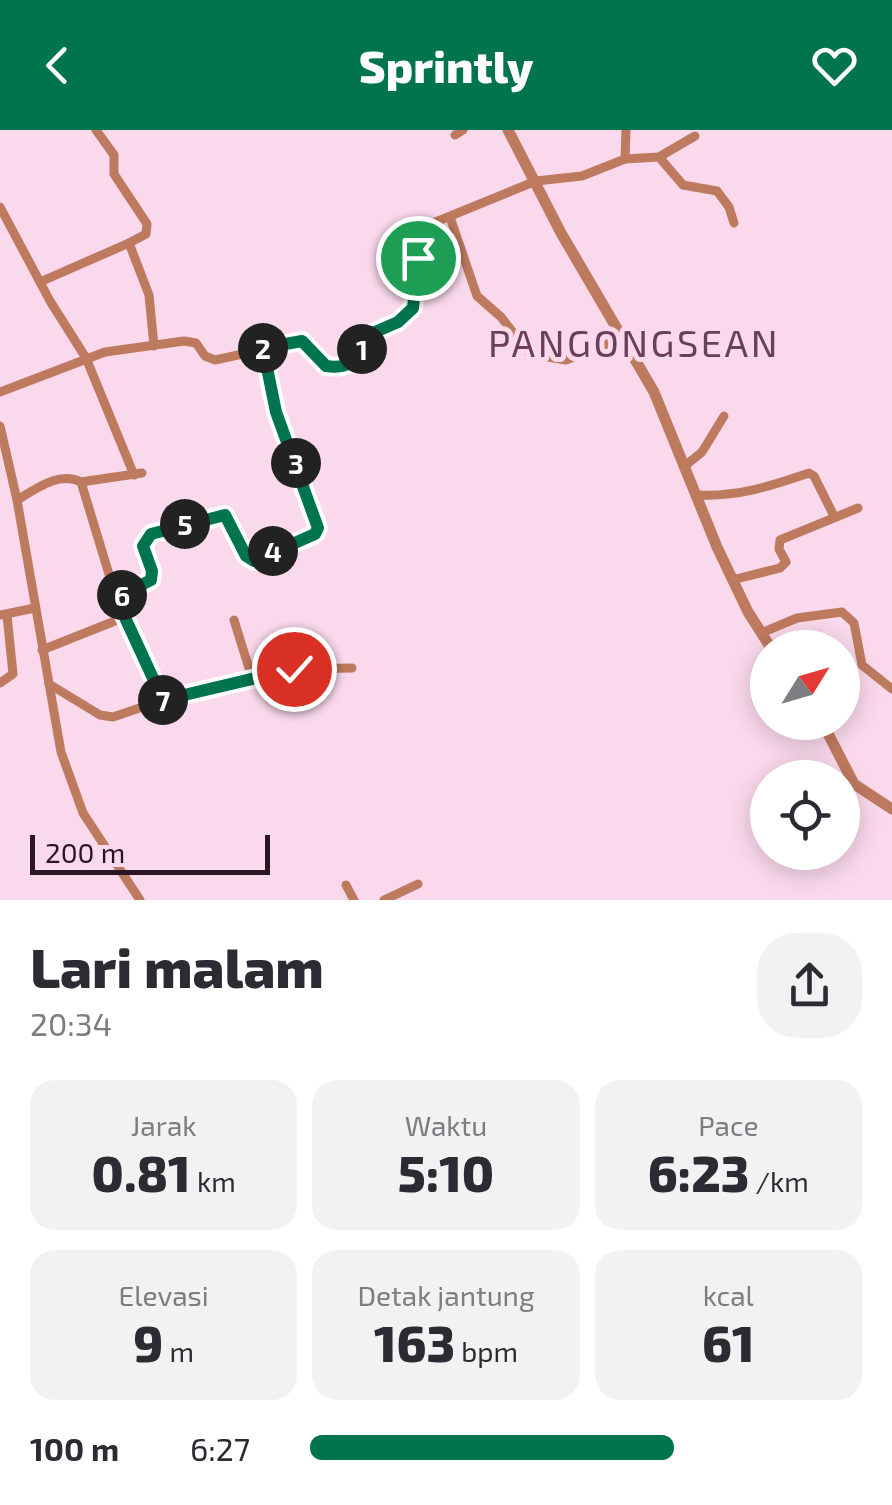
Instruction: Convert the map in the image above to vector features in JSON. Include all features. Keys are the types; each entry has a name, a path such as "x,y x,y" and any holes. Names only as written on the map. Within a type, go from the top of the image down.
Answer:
{"street":[{"path":"40,282 146,234 147,224 114,174 114,155 96,130"},
{"path":"508,130 561,233 625,337 686,465 732,580 759,630"},
{"path":"625,159 626,130"},
{"path":"0,392 86,358 191,340 214,360 302,341 326,366 353,363 372,332 408,316 413,308 417,235 426,225 536,182 582,176 625,159 659,158 674,145 695,136"},
{"path":"659,158 683,185 717,191 734,223"},
{"path":"0,207 86,358 138,474 81,482 68,478 50,482 18,500"},
{"path":"450,217 477,296 501,317 530,354 566,360 625,337"},
{"path":"129,243 149,295 154,346"},
{"path":"116,598 151,580 152,571 143,546 151,534 225,515 246,556 254,561 318,530 276,412 263,348"},
{"path":"686,465 702,452 724,416"},
{"path":"0,426 18,500 61,752 90,825 140,900"},
{"path":"698,495 715,497 772,488 808,473 814,476 834,516"},
{"path":"81,482 116,598 163,700"},
{"path":"732,580 784,565 780,540 858,508"},
{"path":"0,682 13,674 3,615 35,608"},
{"path":"768,630 797,618 842,612 854,622 855,630"},
{"path":"42,650 125,617"},
{"path":"234,620 252,678"},
{"path":"860,654 862,665 892,689"},
{"path":"49,684 106,717 294,669 352,668"},
{"path":"831,740 854,784 892,809"},
{"path":"384,900 418,884"},
{"path":"346,885 354,900"}],"district":[{"name":"PANGONGSEAN","path":"634,342"}],"route":[{"path":"294,669 163,700 116,598 151,580 143,540 151,534 222,514 228,516 246,556 254,561 315,534 318,528 300,471 276,412 263,348 302,341 326,366 353,363 366,336 398,322 413,308 418,258"}]}
